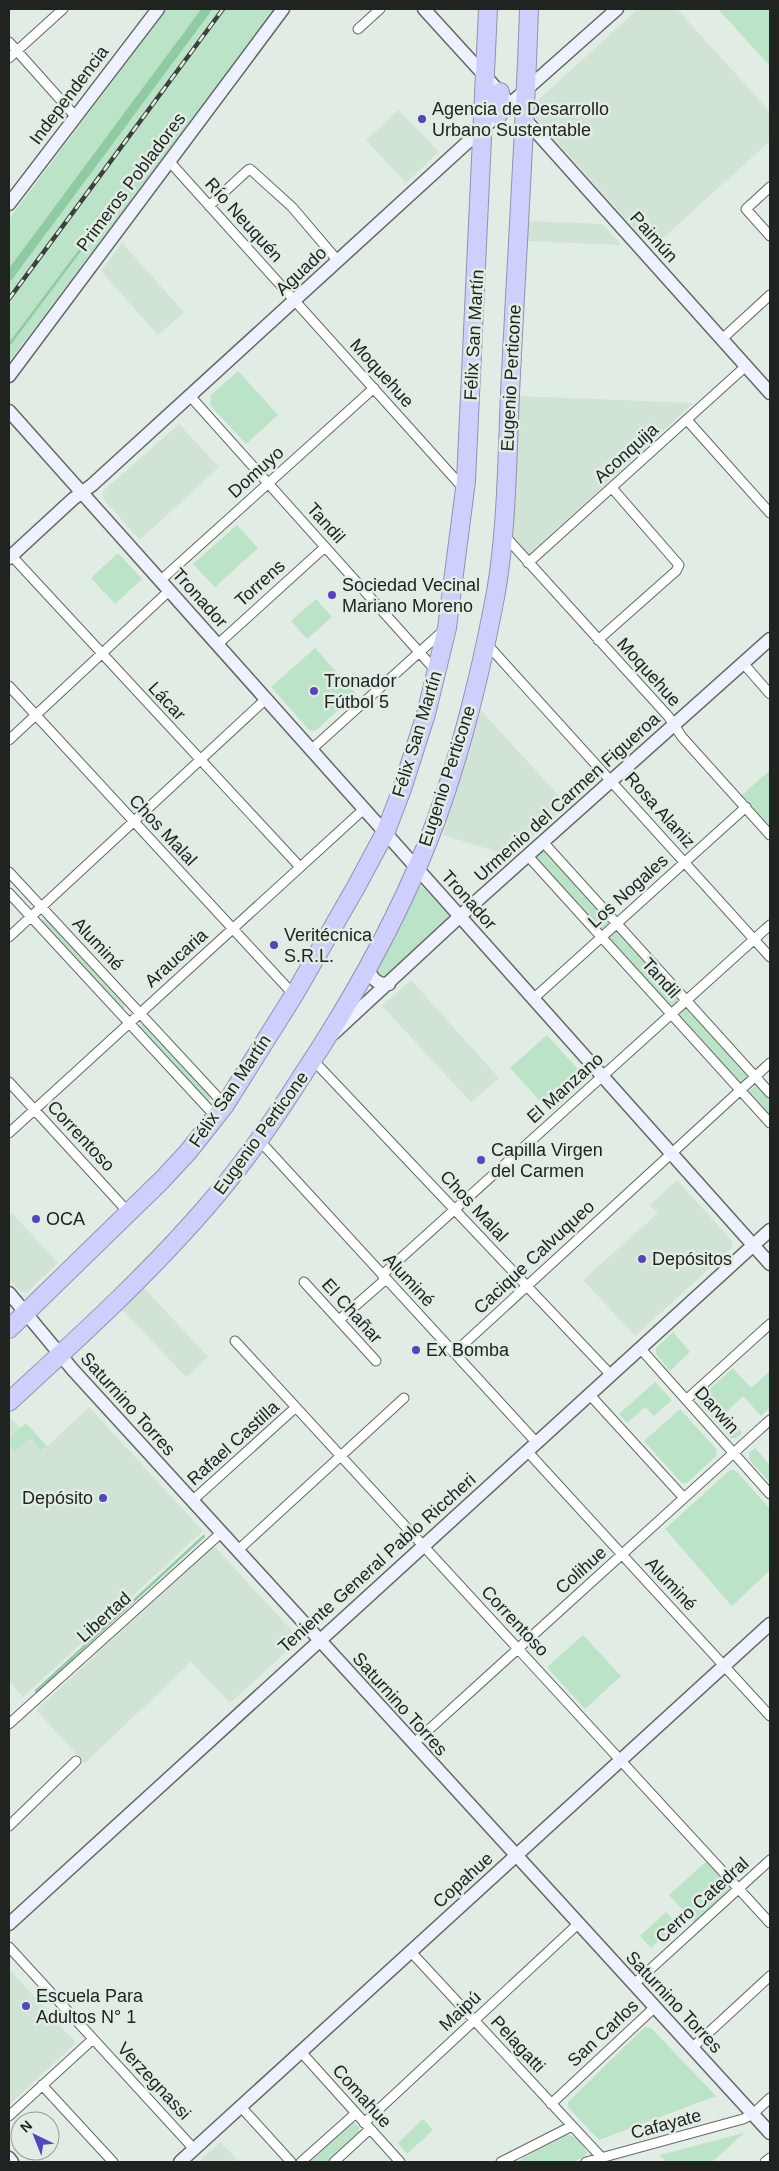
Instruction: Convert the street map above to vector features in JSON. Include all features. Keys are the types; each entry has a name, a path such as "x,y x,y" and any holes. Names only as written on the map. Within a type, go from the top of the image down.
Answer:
{"highway":[{"name":"Félix San Martín","path":"9,1328 175,1167 220,1111 294,996 386,831 418,740 437,672 447,628 465,490 468,460 488,9"},
{"name":"Eugenio Perticone","path":"9,1402 169,1249 211,1202 259,1140 313,1060 368,967 416,868 447,788 485,642 496,590 502,533 529,9"}],"street":[{"path":"9,58 63,9"},
{"name":"Independencia","path":"9,204 158,9"},
{"name":"Primeros Pobladores","path":"9,376 283,9"},
{"path":"358,29 380,9"},
{"name":"Paimún","path":"424,9 485,76 503,103 524,119 770,393"},
{"name":"Aguado","path":"10,556 190,396 483,128 503,103 526,91 617,9"},
{"path":"9,42 75,116"},
{"name":"Río Neuquén","path":"169,161 295,300"},
{"path":"209,206 250,169 296,210 338,260"},
{"path":"770,187 746,209 770,236"},
{"path":"722,339 770,295"},
{"name":"Moquehue","path":"295,300 465,490"},
{"name":"Aconquija","path":"528,563 746,366"},
{"name":"Domuyo","path":"161,580 374,388"},
{"name":"Tandil","path":"190,396 437,672"},
{"name":"Tronador","path":"9,411 386,831 416,868 770,1264"},
{"path":"686,420 770,513"},
{"path":"598,640 676,571 679,565 612,488"},
{"name":"Moquehue","path":"502,533 770,835"},
{"name":"Torrens","path":"218,644 325,547"},
{"name":"Lácar","path":"10,556 300,867"},
{"path":"9,740 170,590"},
{"path":"312,749 447,628"},
{"name":"Urmenio del Carmen Figueroa","path":"324,1042 543,842 770,639"},
{"name":"Rosa Alaniz","path":"485,642 770,956"},
{"path":"743,663 770,694"},
{"name":"Chos Malal","path":"9,686 294,996"},
{"path":"9,938 267,698"},
{"name":"Los Nogales","path":"533,998 746,807"},
{"name":"Araucaria","path":"9,1133 365,808"},
{"name":"Tandil","path":"543,842 770,1093"},
{"name":"Tandil","path":"528,856 770,1123"},
{"name":"Aluminé","path":"9,872 140,1013 220,1111"},
{"name":"Aluminé","path":"9,893 129,1023 220,1111"},
{"name":"El Manzano","path":"339,1320 454,1210 770,925"},
{"path":"368,967 375,980 381,984 389,984"},
{"name":"Chos Malal","path":"313,1060 611,1375"},
{"name":"Cacique Calvuqueo","path":"454,1353 770,1063"},
{"name":"Correntoso","path":"9,1082 129,1213"},
{"name":"Aluminé","path":"259,1140 454,1353 622,1554 770,1716"},
{"name":"Teniente General Pablo Riccheri","path":"9,1924 318,1640 770,1230"},
{"name":"El Chañar","path":"304,1282 376,1361"},
{"name":"Saturnino Torres","path":"9,1293 60,1355 192,1502 770,2133"},
{"path":"686,1400 770,1324"},
{"name":"Correntoso","path":"235,1341 770,1923"},
{"name":"Darwin","path":"640,1348 770,1494"},
{"path":"589,1394 684,1498"},
{"path":"237,1551 404,1398"},
{"name":"Rafael Castilla","path":"192,1502 295,1408"},
{"name":"Colihue","path":"413,1744 770,1420"},
{"name":"Libertad","path":"10,1720 221,1533"},
{"name":"Copahue","path":"180,2162 770,1624"},
{"path":"9,1826 76,1761"},
{"name":"Cerro Catedral","path":"634,1984 770,1860"},
{"name":"Maipú","path":"334,2162 367,2126 474,2020 578,1924"},
{"name":"Verzegnassi","path":"9,1947 194,2149"},
{"name":"Pelagatti","path":"411,1952 602,2158"},
{"path":"692,2048 770,1976"},
{"name":"San Carlos","path":"552,2104 655,2007"},
{"path":"9,2116 93,2039"},
{"name":"Comahue","path":"301,2052 400,2162"},
{"path":"42,2085 113,2162"},
{"path":"753,2114 770,2098"},
{"path":"241,2107 291,2162"},
{"path":"301,2162 356,2113"},
{"name":"Cafayate","path":"586,2162 739,2121 753,2114"},
{"path":"508,2161 572,2126"},
{"path":"9,2158 12,2162"},
{"path":"765,2162 770,2158"}],"shaded area":[{"path":"638,9 677,9 770,112 770,141 652,248 536,119 536,102"},
{"path":"399,110 439,152 406,183 366,140"},
{"path":"528,221 602,224 621,245 527,241"},
{"path":"122,243 184,312 158,335 101,271"},
{"path":"519,396 693,403 529,555 511,536"},
{"path":"179,424 219,467 140,540 103,499 103,491"},
{"path":"479,708 567,805 511,856 443,835"},
{"path":"411,980 499,1078 471,1102 382,1006"},
{"path":"677,1180 732,1241 731,1249 635,1336 583,1280 658,1213 650,1205"},
{"path":"12,1213 58,1263 27,1292 21,1292 9,1279 9,1216"},
{"path":"144,1288 208,1357 186,1377 122,1309"},
{"path":"89,1407 203,1531 23,1697 9,1681 9,1416 42,1451"},
{"path":"214,1546 295,1634 295,1644 230,1703 191,1662 85,1763 36,1710"},
{"name":"Escuela Para Adultos N° 1","path":"9,1969 76,2043 9,2105"},
{"path":"221,2142 239,2162 198,2162"}],"green space":[{"path":"167,9 274,9 9,362 9,219"},
{"path":"718,9 770,9 770,66"},
{"path":"238,371 278,415 246,444 210,405 211,395"},
{"path":"237,525 258,548 215,587 193,564"},
{"path":"118,553 142,579 115,604 91,578"},
{"path":"316,599 332,617 307,639 291,621"},
{"name":"Tronador Fútbol 5","path":"315,648 356,694 315,731 309,730 271,687"},
{"path":"770,770 770,827 742,795"},
{"path":"545,850 611,921 601,930 536,858"},
{"path":"418,882 448,914 449,919 386,977 374,974"},
{"path":"45,918 126,1005 121,1010 40,922"},
{"path":"618,929 681,1000 672,1008 608,938"},
{"path":"687,1006 750,1076 741,1084 677,1014"},
{"path":"144,1022 212,1097 207,1102 139,1028"},
{"path":"547,1035 584,1076 583,1083 551,1113 510,1068"},
{"path":"758,1083 770,1098 770,1118 748,1092"},
{"path":"673,1332 690,1352 670,1371 656,1354 656,1348"},
{"path":"733,1368 751,1388 770,1371 770,1407 761,1416 743,1396 725,1413 742,1433 736,1438 730,1438 700,1404 701,1397"},
{"path":"655,1382 672,1400 654,1416 645,1407 627,1423 619,1414"},
{"path":"680,1409 717,1450 716,1456 687,1483 681,1482 644,1441"},
{"path":"26,1423 47,1446 41,1451 30,1438 15,1451 9,1444 9,1439"},
{"path":"755,1448 770,1465 770,1483 749,1459 749,1453"},
{"path":"730,1470 736,1471 770,1509 770,1570 732,1606 665,1529"},
{"path":"583,1635 621,1676 585,1709 547,1667"},
{"path":"708,1860 731,1887 695,1923 669,1895"},
{"path":"666,1912 677,1924 651,1948 640,1936"},
{"path":"645,2027 651,2028 716,2096 599,2140 568,2107 568,2102"},
{"path":"423,2119 433,2130 407,2154 398,2143"},
{"path":"354,2123 359,2127 359,2134 328,2162 307,2162 350,2124"},
{"path":"744,2133 712,2162 666,2162 660,2155"},
{"path":"566,2134 576,2138 587,2153 575,2160 566,2162 520,2162 523,2157"}],"waterway":[{"path":"9,276 207,9"},
{"path":"9,345 90,237 94,234 98,236"},
{"path":"36,1691 204,1536"}],"railway":[{"path":"9,299 223,9"}],"place":[{"name":"Agencia de Desarrollo Urbano Sustentable","path":"422,119"},
{"name":"Sociedad Vecinal Mariano Moreno","path":"332,595"},
{"name":"Tronador Fútbol 5","path":"314,691"},
{"name":"Veritécnica S.R.L.","path":"274,945"},
{"name":"Capilla Virgen del Carmen","path":"481,1160"},
{"name":"OCA","path":"36,1219"},
{"name":"Depósitos","path":"642,1259"},
{"name":"Ex Bomba","path":"416,1350"},
{"name":"Depósito","path":"103,1498"},
{"name":"Escuela Para Adultos N° 1","path":"26,2006"}]}
